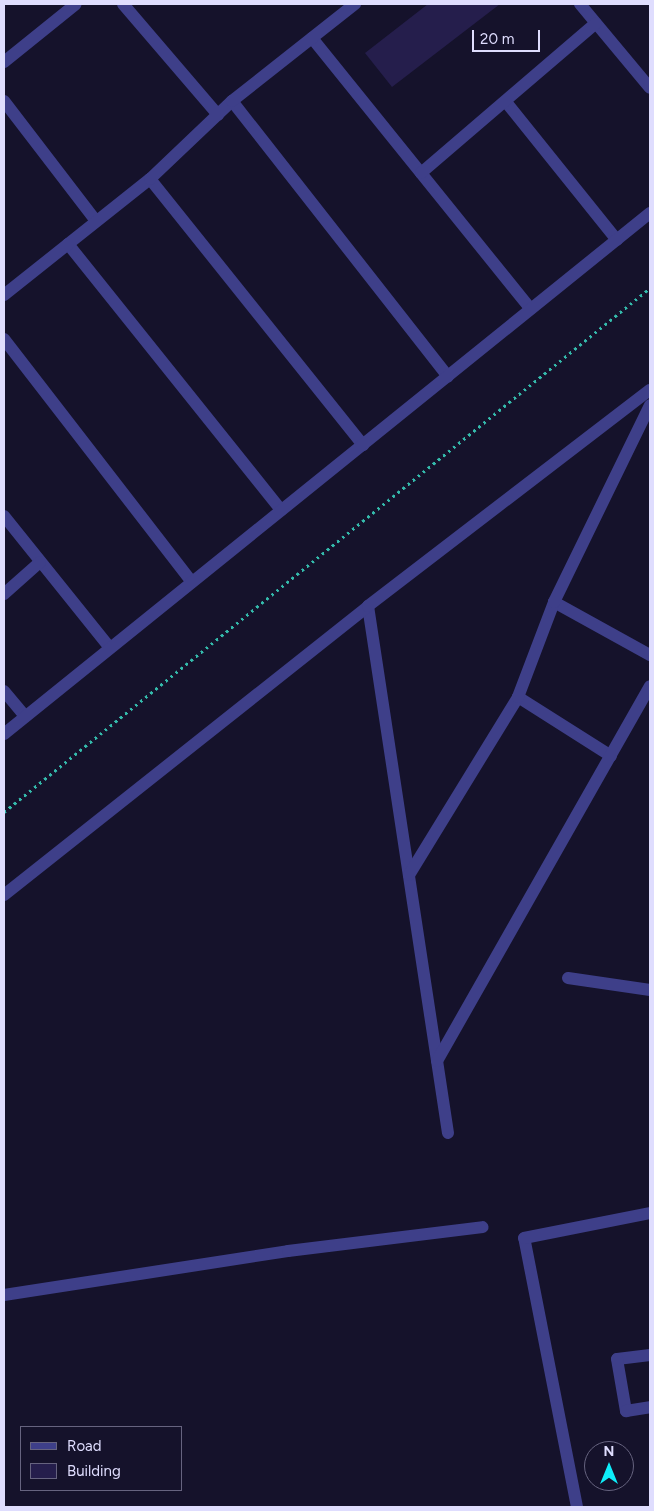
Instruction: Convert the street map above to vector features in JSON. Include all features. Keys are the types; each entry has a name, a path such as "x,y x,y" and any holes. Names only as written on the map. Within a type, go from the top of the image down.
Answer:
{"street":[{"path":"4,62 76,4"},
{"path":"123,4 218,115"},
{"path":"4,295 150,179 232,101 355,4"},
{"path":"580,4 650,88"},
{"path":"421,173 596,23"},
{"path":"312,38 531,309"},
{"path":"4,100 96,221"},
{"path":"232,101 448,376"},
{"path":"506,102 617,240"},
{"path":"150,179 363,445"},
{"path":"4,734 650,213"},
{"path":"68,244 281,510"},
{"path":"4,340 192,582"},
{"path":"4,895 368,606 650,390"},
{"path":"409,875 518,697 554,602 650,405"},
{"path":"4,516 110,648"},
{"path":"4,594 40,562"},
{"path":"554,602 650,655"},
{"path":"368,606 448,1133"},
{"path":"437,1060 650,686"},
{"path":"4,691 25,716"},
{"path":"518,697 611,756"},
{"path":"568,978 650,990"},
{"path":"578,1507 524,1238 650,1213"},
{"path":"4,1295 288,1251 483,1227"},
{"path":"650,1355 618,1359 626,1411 650,1407"}],"path":[{"path":"4,812 650,288"}],"building":[{"path":"428,4 500,4 392,87 365,53"}]}
